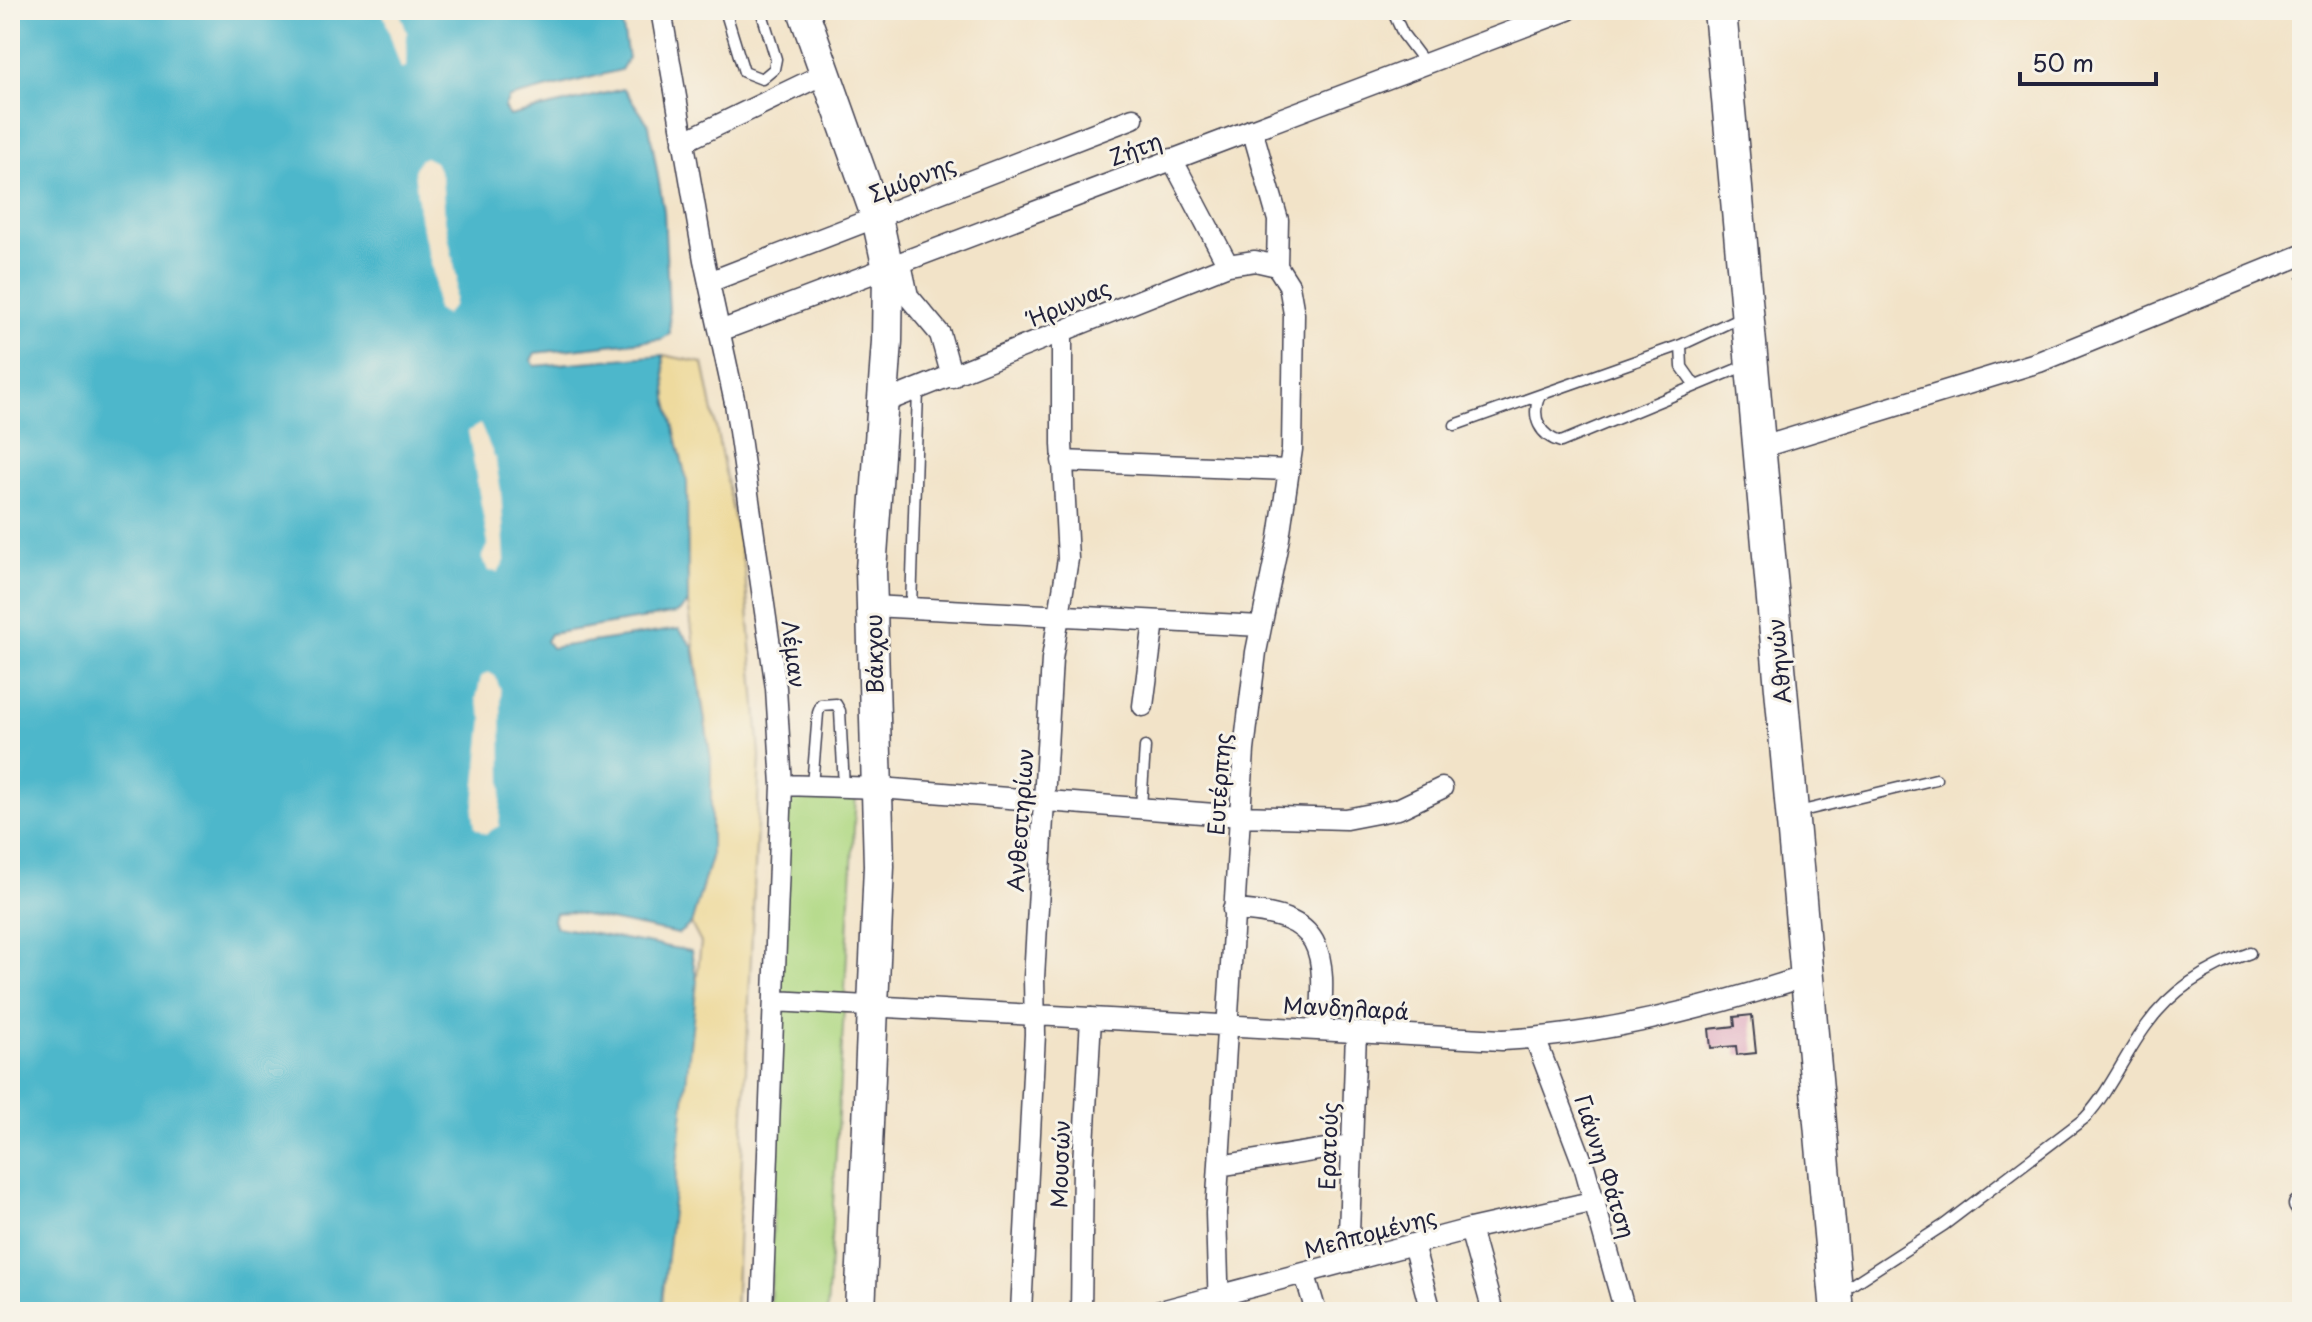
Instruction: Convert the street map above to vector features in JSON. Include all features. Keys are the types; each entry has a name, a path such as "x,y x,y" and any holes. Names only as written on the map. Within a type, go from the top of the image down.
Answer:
{"main road":[{"name":"Αθηνών","path":"1720,10 1837,1304"}],"street":[{"name":"Λέμαν","path":"661,10 709,282 748,477 776,688 782,785 762,1312"},
{"name":"Βάκχου","path":"803,10 894,266 882,403 872,606 880,788 876,1005 860,1312"},
{"name":"Ζήτη","path":"720,331 1568,10"},
{"path":"683,142 826,73"},
{"name":"Σμύρνης","path":"709,282 1133,118"},
{"path":"1252,129 1278,220 1277,266"},
{"path":"1172,159 1228,265"},
{"path":"1759,448 2039,362 2302,255"},
{"name":"Ήριννας","path":"882,403 1228,265 1255,261 1277,266"},
{"path":"894,266 908,296 940,334 952,377"},
{"name":"Ευτέρπης","path":"1218,1304 1219,1166 1247,713 1289,470 1295,329 1289,285 1277,266"},
{"name":"Ανθεστηρίων","path":"1021,1312 1034,978 1052,659 1068,547 1062,461 1062,331"},
{"path":"1062,461 1289,470"},
{"path":"872,606 1261,626"},
{"path":"1143,706 1154,621"},
{"path":"782,785 1044,799 1240,816 1356,819 1398,809 1442,788"},
{"path":"1233,910 1280,914 1310,935 1321,959 1324,976 1320,1030"},
{"name":"Μανδηλαρά","path":"774,1001 1502,1040 1535,1038 1696,1008 1806,976"},
{"name":"Μουσών","path":"1081,1312 1082,1193 1091,1018"},
{"name":"Ερατούς","path":"1348,1262 1356,1032"},
{"name":"Γιάννη Φάτση","path":"1535,1038 1596,1201 1625,1312"},
{"path":"1219,1166 1350,1145"},
{"name":"Μελπομένης","path":"1157,1312 1218,1304 1413,1244 1596,1201"},
{"path":"1470,1229 1493,1312"},
{"path":"1413,1244 1431,1312"},
{"path":"1305,1275 1316,1312"}],"lane":[{"path":"725,10 744,72 762,79 774,69 776,59 761,10"},
{"path":"1392,10 1398,25 1424,62"},
{"path":"1455,425 1681,345 1747,314"},
{"path":"1681,345 1682,367 1694,384"},
{"path":"1539,397 1535,412 1539,427 1548,437 1561,442 1694,384 1751,363"},
{"path":"911,608 918,390"},
{"path":"812,786 818,713 821,705 829,701 836,704 840,711 844,787"},
{"path":"1141,807 1145,747"},
{"path":"1791,813 1936,779"},
{"path":"1837,1304 2085,1118 2098,1103 2147,1024 2181,989 2203,972 2250,953"}],"green space":[{"path":"787,789 856,793 827,1312 770,1312"}],"sand":[{"path":"663,355 703,363 745,572 760,756 735,1312 658,1312 701,943 691,924 711,857 711,760 688,603 687,482 667,399"}],"water":[{"path":"10,10 620,10 628,58 621,70 509,98 504,108 509,116 624,89 649,125 664,211 670,333 662,339 535,353 531,360 535,366 663,355 667,399 687,482 688,603 677,613 550,634 546,641 551,648 679,629 693,647 711,760 711,857 691,924 678,934 570,912 555,913 553,920 556,927 691,951 697,982 661,1312 10,1312"}],"pier":[{"path":"382,10 399,10 407,33 406,67 401,69"},
{"path":"425,157 435,162 442,177 445,220 457,279 453,306 445,315 436,310 435,281 420,218 414,171 419,160"},
{"path":"480,424 495,458 501,491 505,561 498,572 488,571 482,556 488,543 468,431"},
{"path":"488,672 495,676 501,691 502,789 499,826 485,834 475,828 473,813 483,719 476,699 481,677"}],"building":[{"path":"1752,1015 1756,1053 1737,1055 1736,1046 1711,1048 1709,1029 1735,1026 1734,1017"}]}
